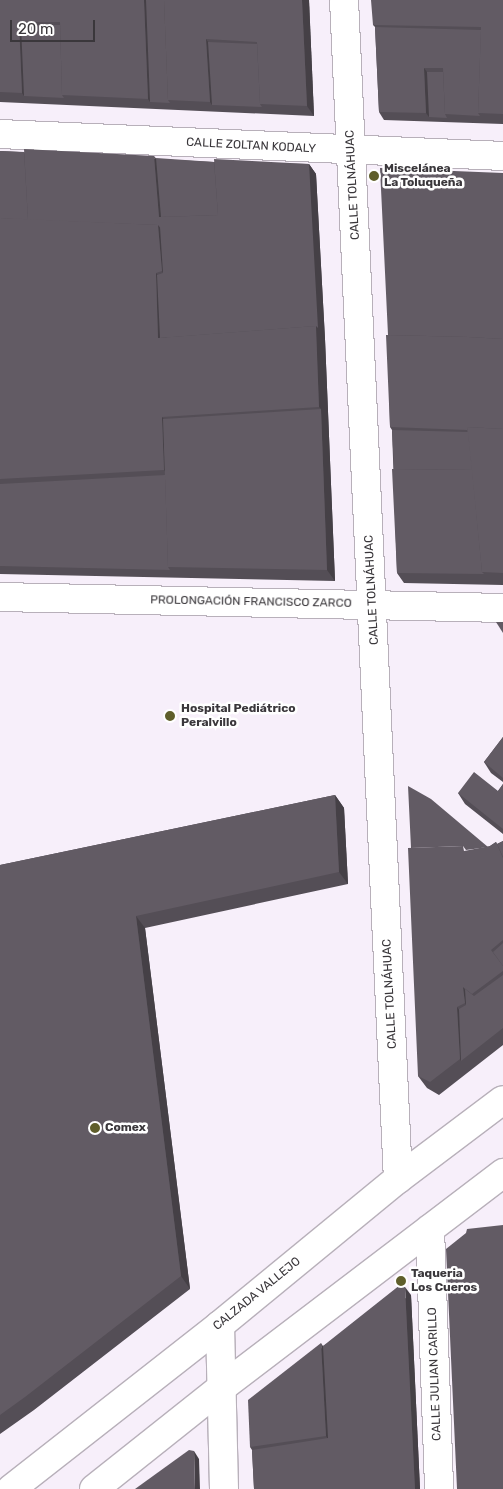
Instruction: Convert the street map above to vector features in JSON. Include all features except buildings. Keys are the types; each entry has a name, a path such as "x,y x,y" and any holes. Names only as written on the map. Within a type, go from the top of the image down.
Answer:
{"street":[{"name":"CALLE TOLNÁHUAC","path":"344,0 398,1180"},
{"name":"CALLE ZOLTAN KODALY","path":"0,134 503,156"},
{"name":"PROLONGACIÓN FRANCISCO ZARCO","path":"0,596 503,608"},
{"name":"CALZADA VALLEJO","path":"11,1489 220,1325 398,1180 503,1100"},
{"path":"94,1489 221,1388 430,1229 491,1191 503,1173"},
{"name":"CALLE JULIAN CARILLO","path":"430,1229 439,1489"},
{"path":"220,1325 224,1489"}],"place":[{"name":"Miscelánea La Toluqueña","path":"374,176"},
{"name":"Hospital Pediátrico Peralvillo","path":"170,716"},
{"name":"Comex","path":"95,1128"},
{"name":"Taqueria Los Cueros","path":"401,1281"}]}
